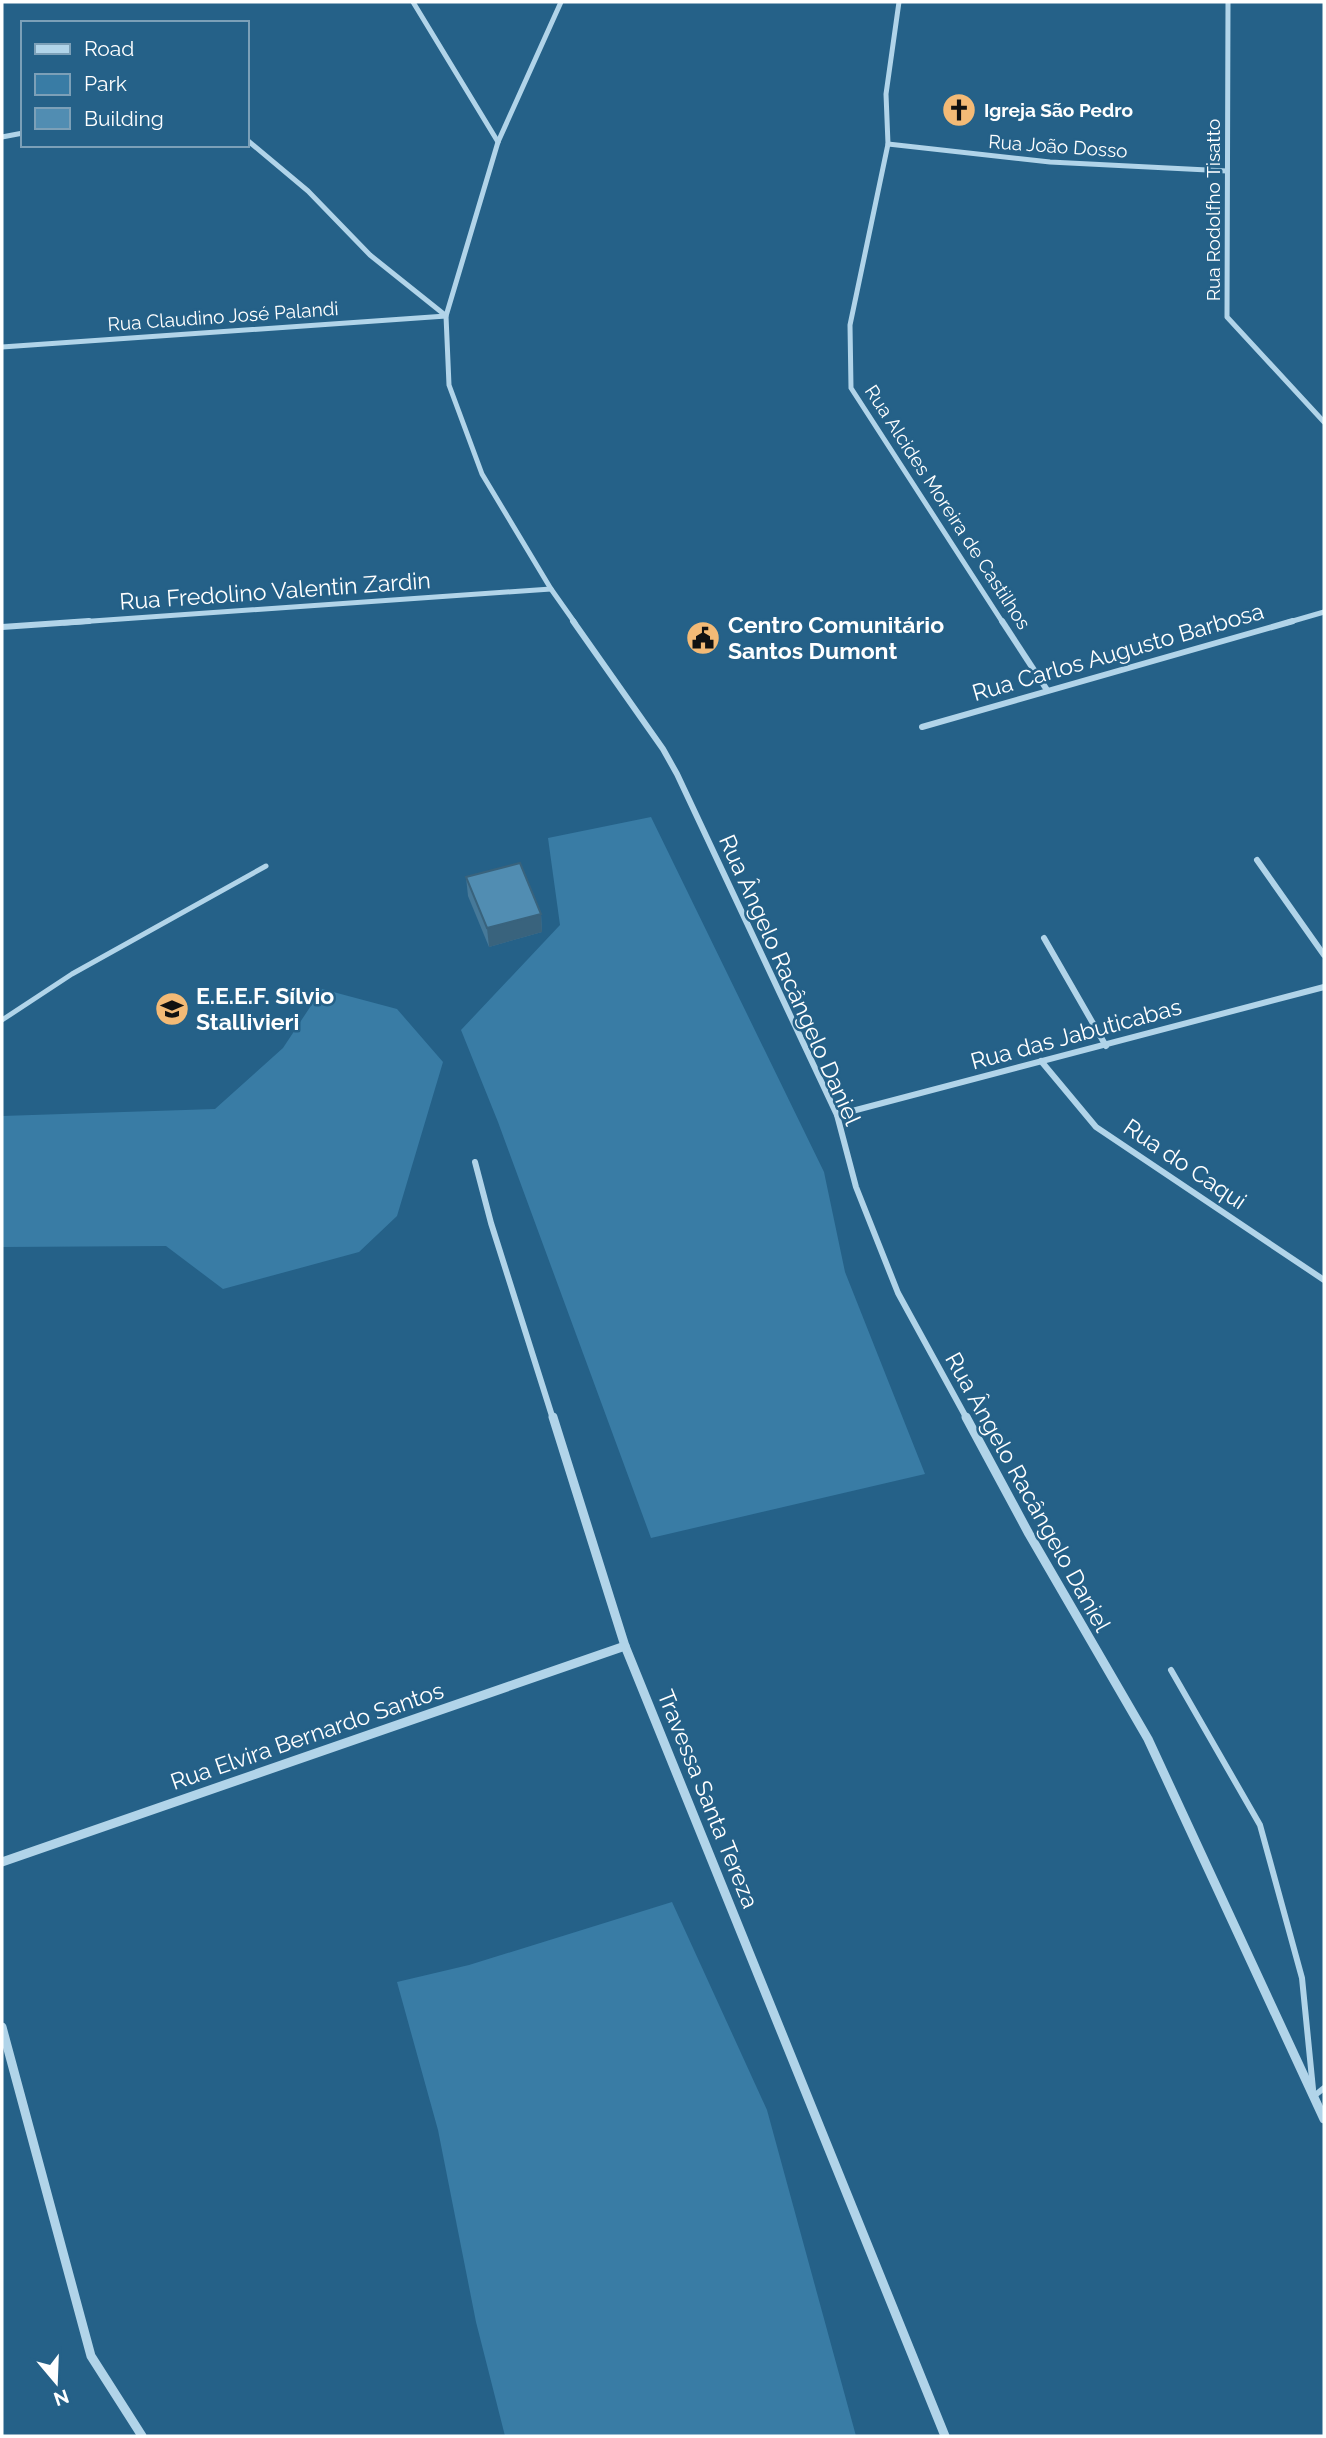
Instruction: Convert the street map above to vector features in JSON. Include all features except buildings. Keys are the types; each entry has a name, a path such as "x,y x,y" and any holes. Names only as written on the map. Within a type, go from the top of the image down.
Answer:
{"street":[{"path":"413,2 498,142"},
{"name":"Rua Ângelo Racângelo Daniel","path":"561,2 498,142 446,316 449,385 482,474 551,589 663,749 677,774 837,1115 856,1187 898,1293 1029,1534 1148,1739 1324,2119"},
{"name":"Rua Alcides Moreira de Castilhos","path":"899,2 886,94 888,144 850,325 851,387 1047,690"},
{"name":"Rua Rodolfho Tisatto","path":"1228,2 1227,317 1324,422"},
{"path":"2,137 21,133"},
{"path":"248,141 308,191 370,255 446,316"},
{"name":"Rua João Dosso","path":"888,144 1050,162 1227,170"},
{"name":"Rua Claudino José Palandi","path":"2,347 446,316"},
{"name":"Rua Fredolino Valentin Zardin","path":"2,627 551,589"},
{"name":"Rua Carlos Augusto Barbosa","path":"922,727 1324,612"},
{"path":"1258,860 1324,955"},
{"path":"1044,938 1106,1046"},
{"name":"Rua das Jabuticabas","path":"837,1115 1324,987"},
{"name":"Rua do Caqui","path":"1041,1061 1096,1127 1324,1280"},
{"name":"Travessa Santa Tereza","path":"475,1162 491,1223 625,1646 945,2436"},
{"name":"Rua Elvira Bernardo Santos","path":"2,1862 625,1646"},
{"path":"2,2027 91,2356 142,2436"}],"lane":[{"path":"2,1020 72,974 266,866"},
{"path":"1171,1670 1260,1825 1302,1978 1314,2095 1324,2088"}],"green space":[{"path":"651,817 824,1172 845,1272 925,1474 651,1538 498,1122 461,1030 560,925 548,838"},
{"path":"322,989 397,1009 443,1062 397,1216 359,1252 223,1289 166,1246 2,1247 2,1116 215,1109 283,1048"},
{"path":"672,1902 767,2110 856,2436 505,2436 476,2322 438,2130 397,1982 469,1965"}],"place":[{"name":"Igreja São Pedro","path":"959,110"},
{"name":"Centro Comunitário Santos Dumont","path":"703,638"},
{"name":"E.E.E.F. Sílvio Stallivieri","path":"172,1009"}]}
